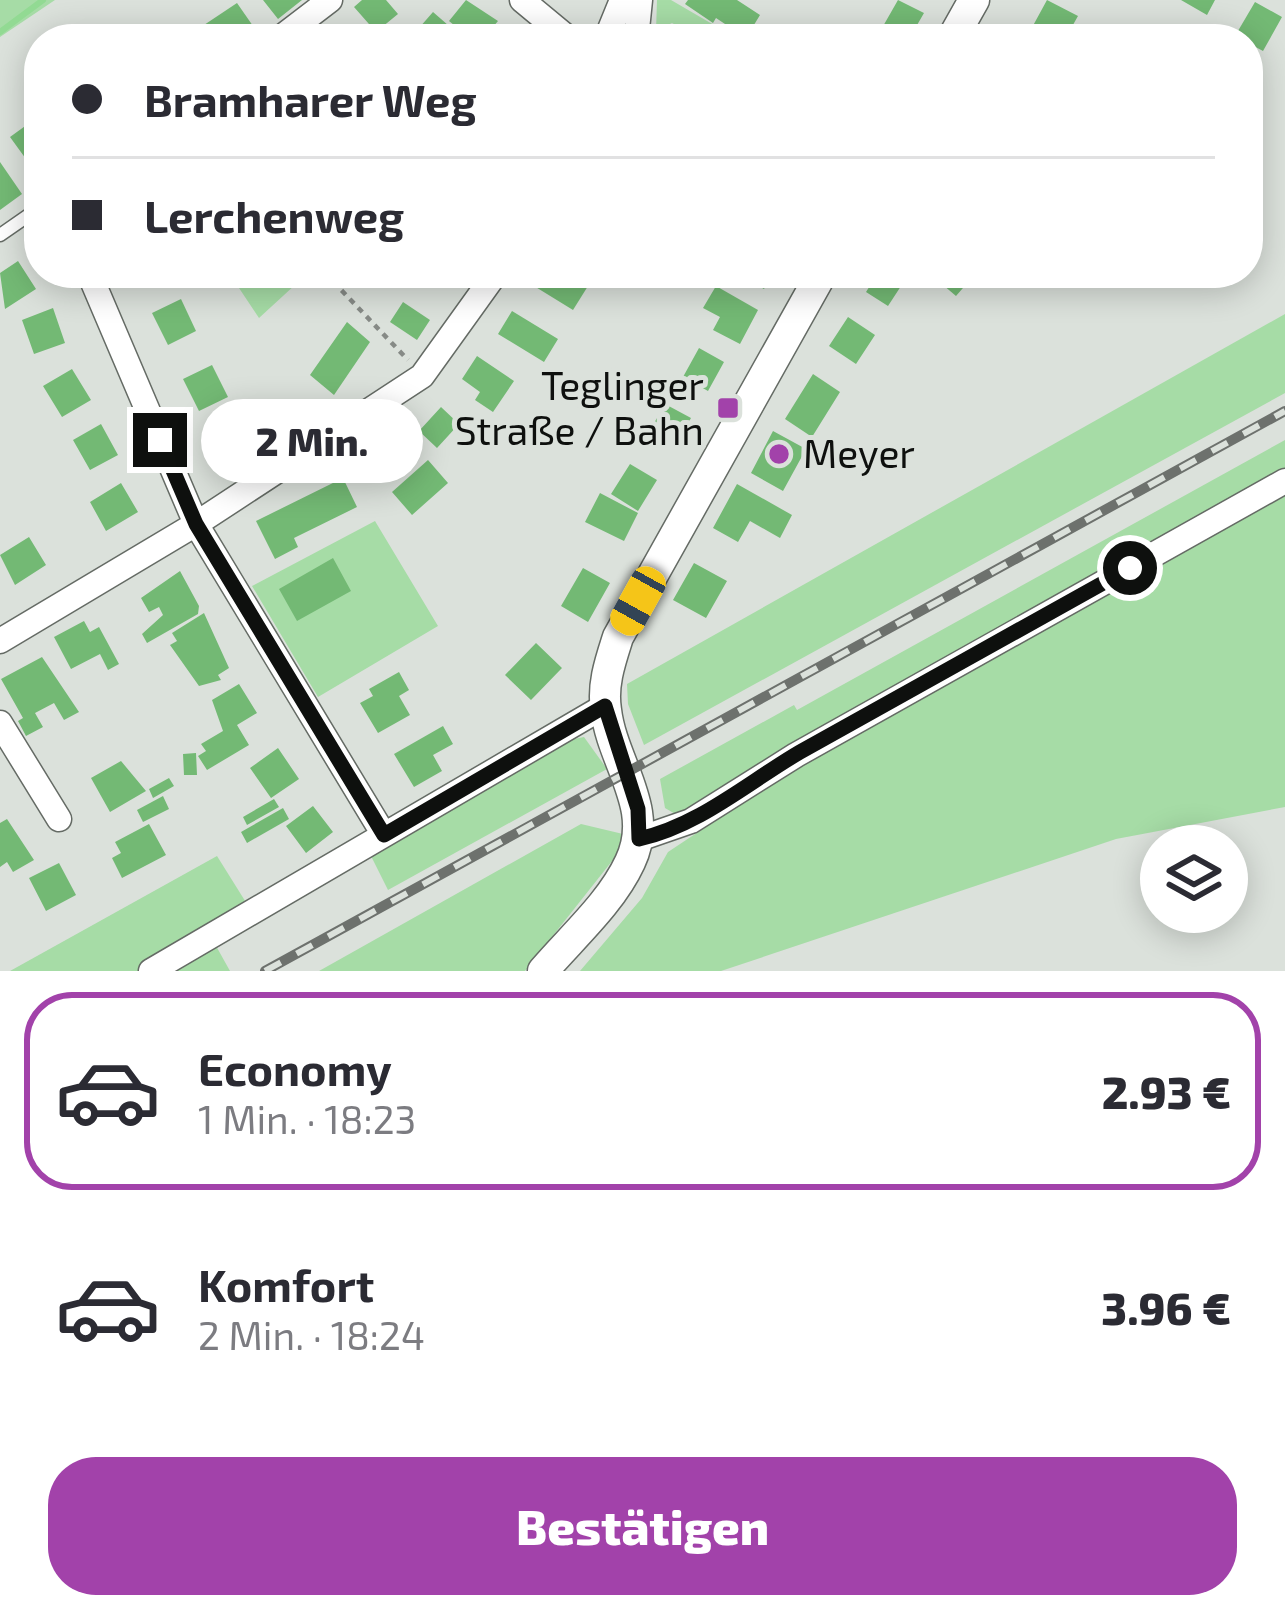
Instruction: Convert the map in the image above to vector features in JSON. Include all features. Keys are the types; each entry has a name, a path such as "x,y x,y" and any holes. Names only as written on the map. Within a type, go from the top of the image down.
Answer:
{"street":[{"path":"299,24 330,0"},
{"path":"522,0 551,24"},
{"path":"95,288 196,524 384,835"},
{"path":"0,641 196,524 422,376 485,288"},
{"path":"543,971 620,881 639,839 638,809 605,706 606,676 617,638 814,288"},
{"path":"639,839 691,821 796,754 1285,482"},
{"path":"151,971 605,706"},
{"path":"0,723 59,819"}],"path":[{"path":"339,288 422,376"}],"green space":[{"path":"0,0 55,0 0,37"},
{"path":"657,0 671,0 712,24 672,23 656,24"},
{"path":"239,288 292,288 259,318"},
{"path":"1285,314 1285,393 644,745 628,704 627,684"},
{"path":"1285,440 1285,470 715,797 677,815 665,808 660,779 794,705 797,710"},
{"path":"1285,493 1285,807 1190,825 1140,825 1140,834 721,971 580,971 642,898 668,852 802,763"},
{"path":"375,521 438,626 318,697 252,586"},
{"path":"584,737 607,769 388,890 371,856 569,740"},
{"path":"581,824 623,834 616,856 525,971 319,971"},
{"path":"217,856 247,904 206,928 230,971 10,971"}],"building":[{"path":"263,0 302,0 278,19"},
{"path":"362,0 386,0 398,14 386,24 369,24 354,7"},
{"path":"466,0 498,21 453,24 449,21"},
{"path":"688,0 737,0 760,15 755,24 725,24 716,18 713,23 685,4"},
{"path":"898,0 924,13 918,24 884,24"},
{"path":"1047,0 1078,16 1073,24 1034,24"},
{"path":"1181,0 1215,0 1207,15"},
{"path":"1255,2 1282,17 1263,51 1263,24 1242,24"},
{"path":"237,3 252,24 206,24"},
{"path":"433,12 447,24 422,24"},
{"path":"24,127 24,156 10,137"},
{"path":"0,162 22,194 0,210"},
{"path":"18,261 24,270 24,288 36,289 5,309 0,273"},
{"path":"537,288 587,288 573,310"},
{"path":"715,288 720,288 758,310 740,344 713,330 720,317 703,308"},
{"path":"869,288 900,288 888,306 866,292"},
{"path":"181,299 196,331 168,345 152,313"},
{"path":"403,302 430,320 417,340 390,322"},
{"path":"53,308 65,343 34,354 22,320"},
{"path":"512,311 558,339 544,362 498,334"},
{"path":"848,317 875,335 856,364 829,346"},
{"path":"347,322 370,342 334,395 310,375"},
{"path":"699,348 724,362 708,391 683,377"},
{"path":"477,356 514,381 493,412 475,400 480,392 462,379"},
{"path":"212,365 228,397 199,411 183,379"},
{"path":"72,369 91,400 62,417 43,386"},
{"path":"813,374 840,392 812,437 785,419"},
{"path":"665,404 691,418 675,447 649,432"},
{"path":"268,407 283,436 251,452 237,423"},
{"path":"441,407 459,424 437,448 419,431"},
{"path":"101,424 118,455 90,470 73,440"},
{"path":"773,431 806,449 783,491 751,473"},
{"path":"388,438 406,458 383,479 365,458"},
{"path":"428,460 448,483 412,515 392,492"},
{"path":"630,464 657,480 638,511 611,494"},
{"path":"343,478 357,507 294,538 298,547 275,559 256,521"},
{"path":"121,483 138,512 106,531 90,502"},
{"path":"737,484 792,515 780,538 750,521 738,542 713,528"},
{"path":"600,493 638,513 624,541 585,522"},
{"path":"29,537 46,565 15,585 0,555"},
{"path":"333,558 351,591 297,621 279,589"},
{"path":"694,563 727,581 706,618 673,600"},
{"path":"583,568 610,583 588,622 561,606"},
{"path":"180,571 199,606 198,614 147,643 142,634 163,615 159,607 149,612 141,598"},
{"path":"204,613 229,668 218,675 221,680 199,686 170,645 177,641 172,633"},
{"path":"84,621 90,632 99,627 119,664 108,670 100,654 71,669 54,637"},
{"path":"536,643 562,668 531,700 505,675"},
{"path":"42,657 79,712 64,720 54,703 35,713 43,727 26,736 18,721 23,718 1,679"},
{"path":"399,672 409,690 399,696 410,715 378,733 360,703 373,696 369,689"},
{"path":"239,684 257,713 237,725 249,745 207,770 198,756 206,751 201,744 223,731 212,700"},
{"path":"443,726 453,744 433,755 442,771 414,787 394,754"},
{"path":"278,748 299,779 271,798 250,768"},
{"path":"196,753 197,775 184,775 183,754"},
{"path":"121,761 146,791 110,812 91,778"},
{"path":"169,778 174,786 153,798 149,789"},
{"path":"163,796 169,809 143,822 137,810"},
{"path":"274,799 279,807 247,825 243,817"},
{"path":"313,806 333,832 306,853 286,826"},
{"path":"283,808 289,819 247,843 241,832"},
{"path":"7,819 34,860 13,872 7,862 0,867 0,823"},
{"path":"149,824 166,855 122,878 112,858 121,853 115,842"},
{"path":"59,863 76,895 46,911 29,878"}],"waterway":[{"path":"0,32 43,0"}],"railway":[{"path":"265,971 1285,411"}],"place":[{"name":"Teglinger Straße / Bahn","path":"728,408"},
{"name":"Meyer","path":"779,454"}],"route":[{"path":"160,440 196,524 384,835 605,706 638,809 639,839 658,834 691,821 796,754 1130,568"}]}
